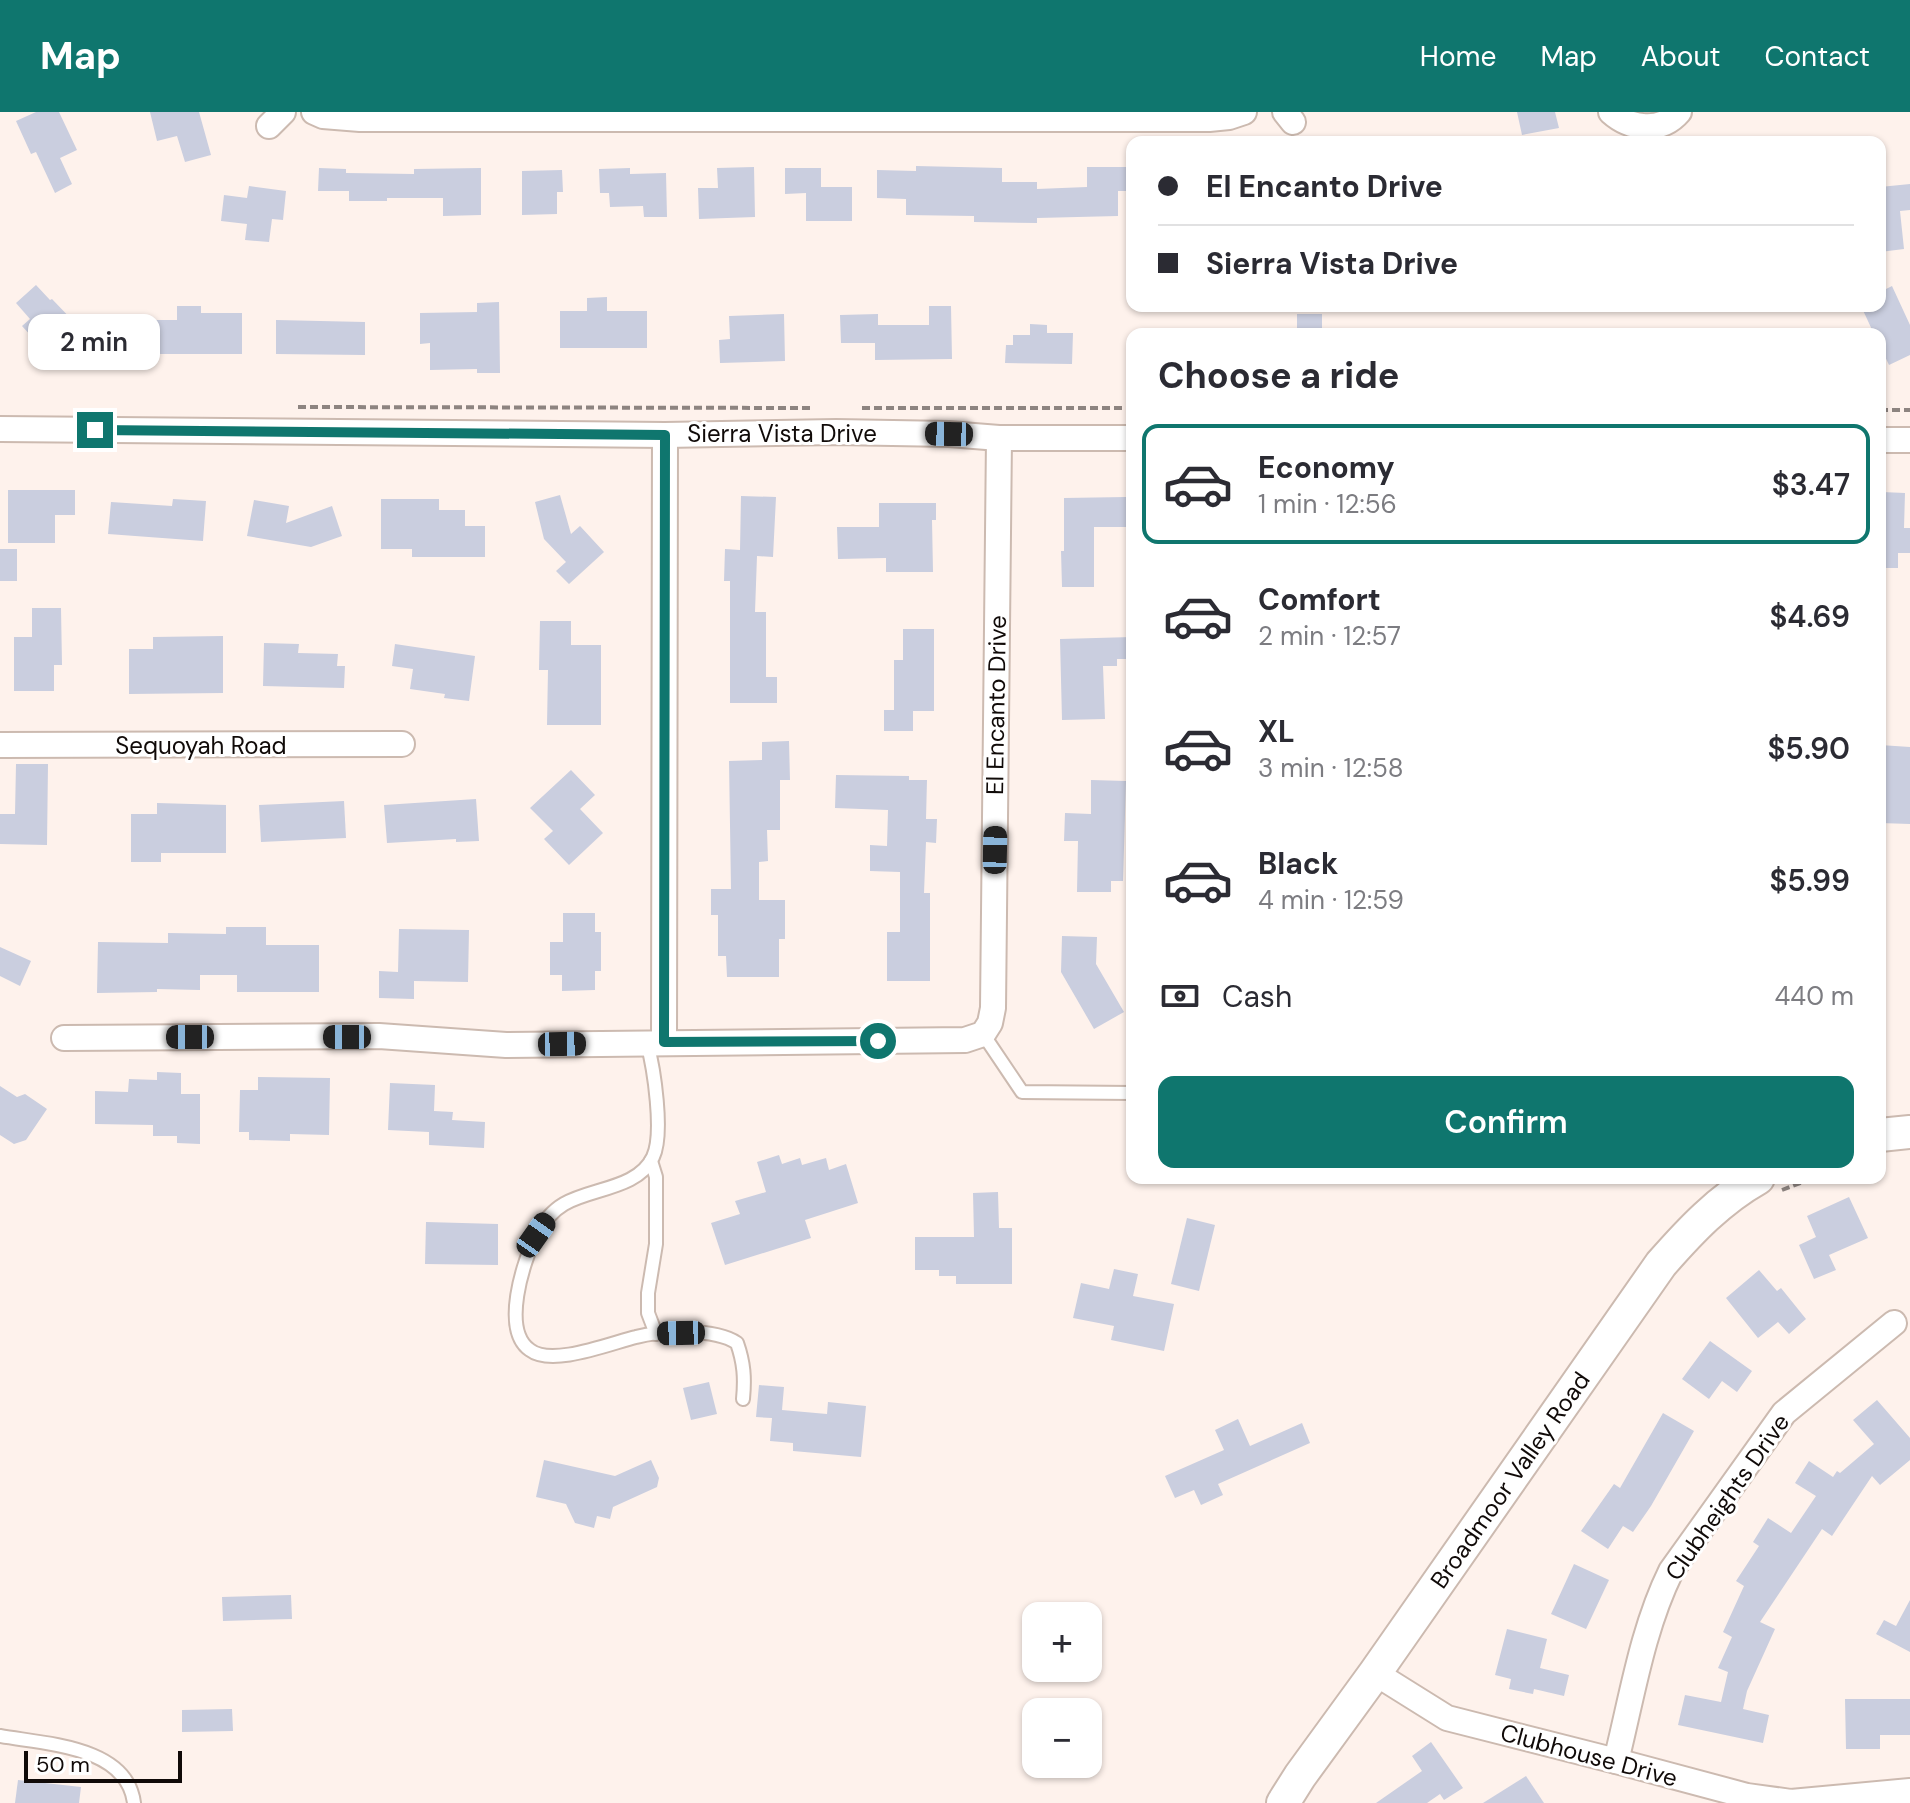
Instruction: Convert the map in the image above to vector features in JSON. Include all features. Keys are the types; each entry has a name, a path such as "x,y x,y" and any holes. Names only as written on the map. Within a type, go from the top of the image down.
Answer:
{"street":[{"path":"314,112 323,116 360,119 1209,119 1244,112"},
{"path":"1611,112 1628,123 1646,127 1662,124 1679,112"},
{"name":"Sierra Vista Drive","path":"0,429 665,435 836,432 999,438 1126,438"},
{"path":"655,1043 665,435"},
{"name":"El Encanto Drive","path":"983,1034 990,1023 993,1008 999,438"},
{"path":"1886,440 1910,440"},
{"name":"Sequoyah Road","path":"0,745 402,744"},
{"path":"64,1038 379,1036 506,1045 965,1040 983,1034"},
{"path":"1886,1134 1910,1132"},
{"name":"Broadmoor Valley Road","path":"1283,1803 1661,1264 1692,1228 1748,1184"},
{"name":"Clubheights Drive","path":"1616,1761 1649,1627 1671,1571 1784,1413 1894,1323"},
{"name":"Clubhouse Drive","path":"1375,1673 1447,1718 1616,1761 1746,1800 1791,1802 1910,1791"}],"lane":[{"path":"983,1034 1022,1092 1126,1093"},
{"path":"655,1043 653,1066 658,1124 655,1155 646,1169 627,1180 565,1203 552,1213 536,1235 525,1265 515,1319 526,1348 542,1356 599,1348 639,1336 700,1332 716,1334 737,1343 745,1378 743,1399"},
{"path":"651,1161 656,1177 656,1244 648,1313 656,1334"},
{"path":"0,1736 88,1752 116,1768 132,1788 134,1803"}],"path":[{"path":"287,407 813,408"},
{"path":"861,408 1126,408"},
{"path":"1886,410 1910,410"}],"building":[{"path":"36,112 59,112 77,150 60,158 72,184 55,193 36,152 31,154 16,121"},
{"path":"150,112 199,112 211,155 185,162 177,136 157,141"},
{"path":"1517,112 1555,112 1559,128 1522,135"},
{"path":"916,166 1002,168 1002,182 1037,182 1037,189 1087,187 1087,167 1126,167 1126,191 1118,191 1118,216 1037,218 1037,223 974,222 974,216 906,215 906,199 877,198 877,170 916,171"},
{"path":"754,167 755,217 699,219 698,188 718,188 717,168"},
{"path":"319,168 346,169 346,173 414,174 414,169 481,168 481,215 443,216 443,198 349,201 349,191 318,191"},
{"path":"630,168 630,174 666,173 667,217 644,217 643,206 610,207 609,193 600,193 599,169"},
{"path":"785,168 821,168 821,187 852,187 852,221 806,221 806,193 785,194"},
{"path":"562,170 563,192 557,192 557,214 522,215 522,171"},
{"path":"1910,184 1910,210 1900,211 1904,249 1886,251 1886,186"},
{"path":"249,186 286,191 283,220 272,219 269,242 245,240 247,224 221,221 224,195 247,198"},
{"path":"36,285 75,323 103,337 90,362 51,343 44,350 22,326 30,319 16,303"},
{"path":"1892,286 1910,325 1910,355 1889,365 1886,359 1886,328 1871,328 1864,312 1886,312 1886,289"},
{"path":"607,297 607,311 647,311 647,348 560,348 560,311 587,311 587,298"},
{"path":"499,302 500,373 477,373 477,369 430,370 430,343 420,344 420,313 477,312 477,303"},
{"path":"177,306 201,306 201,313 242,313 242,354 127,354 127,320 177,320"},
{"path":"929,306 951,306 952,359 875,360 875,343 841,343 840,315 878,314 878,325 929,325"},
{"path":"784,314 785,361 720,363 719,340 730,339 729,316"},
{"path":"1297,314 1322,314 1322,328 1297,328"},
{"path":"276,320 365,322 365,355 276,354"},
{"path":"1030,324 1047,325 1047,333 1073,333 1072,364 1005,363 1006,345 1013,345 1013,335 1030,335"},
{"path":"8,490 75,490 75,515 55,515 55,543 8,543"},
{"path":"1886,492 1905,493 1904,528 1910,528 1910,553 1898,553 1898,568 1886,568"},
{"path":"560,495 571,534 580,526 604,552 569,584 556,571 566,562 544,539 535,502"},
{"path":"741,496 776,497 773,557 757,556 755,612 766,612 766,677 777,677 777,703 730,703 730,581 724,581 725,549 740,550"},
{"path":"1126,497 1126,527 1094,527 1094,587 1062,587 1064,498"},
{"path":"173,499 206,501 203,541 108,534 111,502 172,506"},
{"path":"381,499 439,499 439,510 465,510 465,526 485,526 485,557 412,557 412,549 381,549"},
{"path":"254,500 289,506 286,523 332,506 342,536 311,547 247,536"},
{"path":"879,503 936,503 936,520 932,520 933,572 886,572 886,558 838,559 837,527 879,527"},
{"path":"0,549 17,549 17,581 0,581"},
{"path":"32,608 61,608 62,665 54,665 54,691 14,691 14,637 32,637"},
{"path":"540,621 571,621 571,645 601,645 601,725 547,725 548,670 539,670"},
{"path":"903,629 934,629 934,711 913,711 913,731 884,731 884,710 894,710 894,660 903,660"},
{"path":"223,636 223,693 129,694 129,649 153,649 153,637"},
{"path":"1126,637 1126,659 1117,659 1117,666 1103,666 1105,719 1062,720 1060,639"},
{"path":"264,643 299,644 298,653 338,654 337,666 345,666 344,688 263,686"},
{"path":"395,644 475,656 469,701 410,689 413,669 392,666"},
{"path":"789,741 790,780 780,780 780,830 767,830 768,861 759,862 759,900 785,900 785,939 779,939 779,977 727,977 726,956 718,956 718,915 711,915 711,889 731,889 729,761 762,760 762,742"},
{"path":"1886,745 1910,747 1910,824 1886,823"},
{"path":"16,764 48,764 47,845 0,844 0,814 15,814"},
{"path":"571,770 595,795 580,809 603,833 569,865 544,839 553,831 530,808"},
{"path":"836,775 909,776 909,780 927,780 926,819 937,819 936,843 926,842 924,893 930,893 930,981 887,981 887,932 900,932 900,872 870,871 870,845 887,846 888,810 835,808"},
{"path":"1091,780 1126,781 1123,881 1111,881 1111,892 1077,892 1078,841 1064,841 1065,813 1091,814"},
{"path":"476,799 479,841 456,842 456,839 387,843 384,805"},
{"path":"344,801 346,838 261,842 259,805"},
{"path":"157,803 226,805 226,853 161,853 161,862 131,862 131,814 157,814"},
{"path":"563,913 595,913 595,932 601,932 601,971 595,971 595,990 562,991 562,975 550,975 550,942 563,942"},
{"path":"226,927 266,927 266,945 319,945 319,992 237,992 237,975 200,975 200,990 97,993 98,942 168,943 168,933 226,934"},
{"path":"399,929 469,930 468,982 414,981 414,999 379,998 379,971 398,972"},
{"path":"1062,936 1097,937 1096,964 1124,1012 1094,1029 1061,972"},
{"path":"0,947 31,961 20,986 0,976"},
{"path":"157,1072 181,1073 181,1094 200,1094 200,1144 177,1143 177,1136 153,1136 153,1125 95,1124 95,1091 128,1092 129,1079 157,1080"},
{"path":"258,1077 330,1078 329,1135 290,1134 290,1141 249,1140 249,1132 239,1132 240,1090 258,1090"},
{"path":"390,1083 435,1085 434,1111 453,1112 452,1120 485,1122 484,1148 429,1145 429,1132 388,1130"},
{"path":"0,1086 17,1097 25,1094 47,1109 26,1140 14,1144 0,1135"},
{"path":"779,1155 782,1164 800,1158 802,1165 826,1158 829,1170 846,1164 858,1203 805,1220 811,1238 725,1265 711,1223 740,1214 735,1201 766,1192 757,1162"},
{"path":"998,1192 999,1228 1012,1228 1012,1284 956,1284 956,1276 939,1276 939,1270 915,1270 915,1237 974,1237 973,1193"},
{"path":"1849,1197 1868,1238 1829,1255 1836,1270 1814,1279 1799,1245 1816,1237 1807,1216"},
{"path":"1187,1218 1215,1225 1199,1291 1171,1284"},
{"path":"426,1222 498,1224 498,1265 425,1264"},
{"path":"1114,1269 1138,1274 1133,1296 1174,1304 1164,1351 1111,1340 1114,1326 1073,1318 1081,1283 1109,1289"},
{"path":"1759,1270 1777,1291 1781,1288 1806,1319 1789,1334 1778,1322 1758,1338 1726,1298"},
{"path":"1710,1341 1752,1371 1737,1392 1722,1381 1709,1399 1682,1379"},
{"path":"709,1382 717,1414 691,1420 683,1388"},
{"path":"759,1385 784,1387 782,1410 827,1414 828,1402 866,1406 861,1457 793,1451 793,1443 770,1441 772,1418 756,1417"},
{"path":"1877,1400 1910,1438 1910,1460 1880,1485 1872,1476 1832,1536 1822,1529 1760,1622 1775,1629 1747,1691 1743,1709 1769,1715 1763,1743 1678,1725 1685,1695 1721,1702 1728,1672 1718,1668 1732,1637 1723,1632 1744,1586 1736,1581 1759,1546 1753,1542 1768,1518 1791,1533 1816,1496 1795,1483 1809,1461 1833,1477 1874,1444 1853,1420"},
{"path":"1663,1413 1694,1431 1633,1532 1623,1526 1608,1549 1581,1531 1614,1484 1620,1488"},
{"path":"1238,1419 1250,1446 1302,1423 1310,1443 1218,1484 1223,1495 1201,1505 1194,1490 1175,1498 1165,1476 1224,1450 1215,1430"},
{"path":"544,1460 615,1476 651,1460 659,1478 657,1487 613,1507 610,1519 597,1516 594,1528 575,1523 566,1504 536,1497"},
{"path":"1574,1564 1609,1580 1586,1629 1551,1614"},
{"path":"291,1595 292,1619 223,1621 222,1597"},
{"path":"1910,1600 1910,1652 1876,1634 1884,1620 1896,1626"},
{"path":"1507,1629 1547,1639 1540,1668 1569,1675 1564,1696 1534,1689 1533,1694 1509,1689 1511,1679 1495,1675"},
{"path":"1845,1699 1910,1699 1910,1735 1880,1735 1880,1749 1846,1749"},
{"path":"232,1709 233,1731 182,1732 182,1710"},
{"path":"1431,1742 1463,1788 1444,1800 1440,1794 1427,1803 1376,1803 1422,1771 1412,1756"},
{"path":"1526,1776 1544,1803 1483,1803"},
{"path":"18,1780 81,1787 79,1803 15,1803"}],"route":[{"path":"95,430 665,435 664,1042 878,1041"}]}
